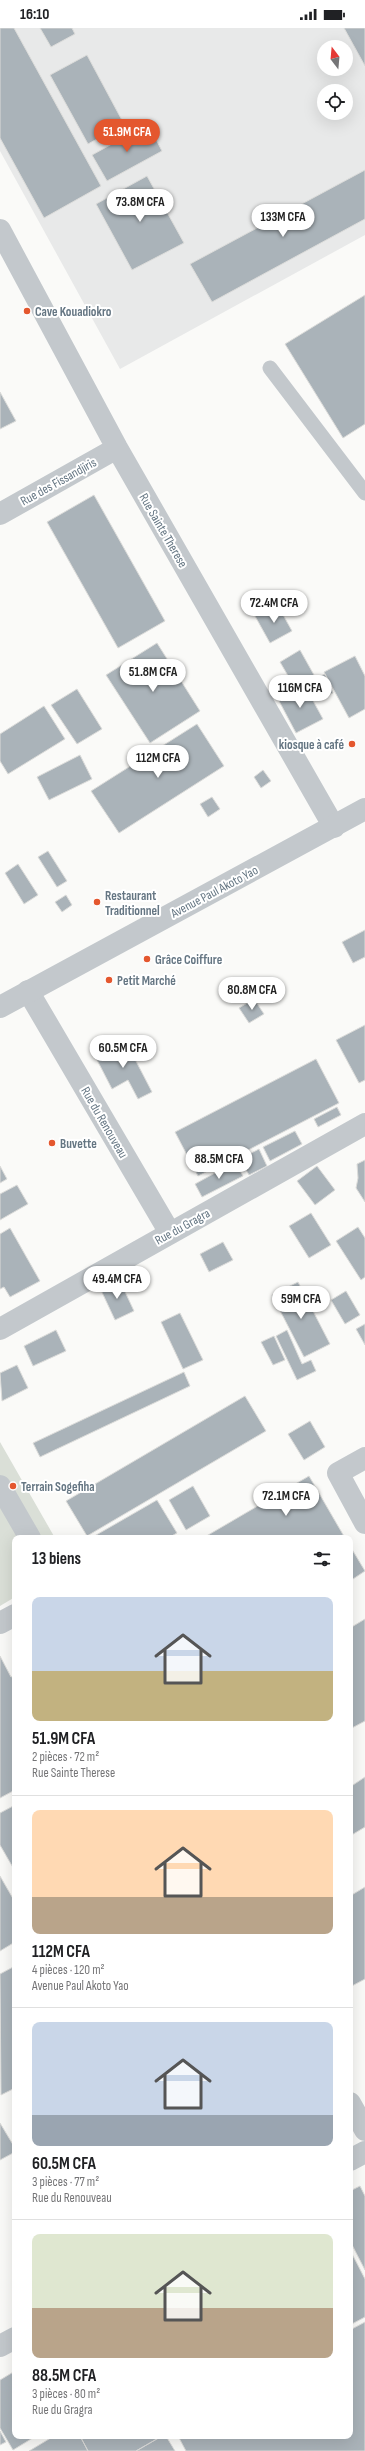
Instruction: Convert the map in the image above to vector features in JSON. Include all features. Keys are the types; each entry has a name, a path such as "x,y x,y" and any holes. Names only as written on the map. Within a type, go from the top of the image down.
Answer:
{"street":[{"name":"Rue Sainte Therese","path":"0,230 117,448 334,826"},
{"name":"Rue des Fissandjiris","path":"0,514 117,448"},
{"name":"Avenue Paul Akoto Yao","path":"0,1007 365,809"},
{"name":"Rue du Renouveau","path":"28,991 170,1233"},
{"name":"Rue du Gragra","path":"0,1329 365,1124"},
{"path":"365,1458 338,1473 365,1523"},
{"path":"0,1486 28,1535"},
{"path":"0,1624 12,1617"},
{"path":"353,2108 365,2130"},
{"path":"353,2158 365,2152"},
{"path":"0,2346 12,2340"}],"lane":[{"path":"270,368 365,493"}],"shaded area":[{"path":"0,28 365,28 365,235 120,369 0,151"},
{"name":"Terrain Sogefiha","path":"0,1442 53,1535 12,1535 12,1599 0,1606"}],"building":[{"path":"0,28 14,28 101,186 44,218 0,138"},
{"path":"40,28 72,28 75,34 51,47"},
{"path":"344,28 365,28 365,66 353,44 353,40 351,40"},
{"path":"87,55 124,124 88,144 50,75"},
{"path":"148,124 162,151 107,181 92,155"},
{"path":"365,170 365,219 212,302 190,264"},
{"path":"147,176 184,243 132,270 96,204"},
{"path":"365,295 365,424 343,438 285,344"},
{"path":"0,392 16,421 0,429"},
{"path":"94,495 165,621 118,648 47,522"},
{"path":"277,604 292,631 270,643 255,616"},
{"path":"157,643 200,711 150,743 106,675"},
{"path":"300,650 314,675 294,686 280,662"},
{"path":"355,656 365,676 365,709 349,718 324,672"},
{"path":"325,674 333,693 315,700 307,682"},
{"path":"305,686 323,719 296,733 278,699"},
{"path":"77,689 102,729 77,744 51,705"},
{"path":"44,706 65,739 8,774 0,761 0,734"},
{"path":"197,724 224,766 119,833 91,791"},
{"path":"80,755 92,779 49,800 37,777"},
{"path":"263,770 271,781 261,788 254,777"},
{"path":"212,797 220,809 208,817 200,804"},
{"path":"48,851 67,881 57,887 38,857"},
{"path":"18,864 38,895 24,904 5,873"},
{"path":"66,895 72,905 62,912 55,902"},
{"path":"365,930 365,957 353,963 342,942"},
{"path":"254,999 264,1014 249,1023 239,1008"},
{"path":"365,1025 365,1080 359,1083 336,1040"},
{"path":"125,1040 152,1092 138,1099 128,1080 112,1089 95,1056"},
{"path":"316,1059 339,1103 198,1176 175,1132"},
{"path":"337,1107 341,1115 318,1127 314,1119"},
{"path":"295,1131 302,1144 270,1161 263,1147"},
{"path":"259,1149 267,1166 249,1175 240,1159"},
{"path":"365,1160 365,1202 356,1188 358,1178 357,1164"},
{"path":"235,1162 243,1176 202,1197 195,1184"},
{"path":"0,1166 7,1179 0,1183"},
{"path":"317,1166 335,1190 315,1205 297,1181"},
{"path":"17,1185 28,1204 0,1220 0,1194"},
{"path":"311,1213 331,1245 309,1258 289,1226"},
{"path":"358,1227 365,1238 365,1277 361,1280 336,1241"},
{"path":"10,1228 40,1281 10,1297 4,1287 0,1289 0,1234"},
{"path":"223,1242 233,1260 209,1272 200,1254"},
{"path":"119,1279 134,1311 115,1320 100,1288"},
{"path":"298,1282 330,1344 304,1357 272,1295"},
{"path":"346,1291 360,1315 345,1324 331,1300"},
{"path":"180,1313 203,1360 183,1369 161,1322"},
{"path":"365,1324 365,1345 356,1329"},
{"path":"56,1330 66,1351 33,1366 24,1346"},
{"path":"287,1330 302,1364 311,1360 316,1371 297,1380 276,1336"},
{"path":"274,1336 285,1360 273,1365 261,1342"},
{"path":"17,1365 28,1388 2,1401 0,1373"},
{"path":"184,1372 190,1386 40,1457 33,1443"},
{"path":"245,1396 266,1431 89,1535 86,1535 66,1501"},
{"path":"310,1421 325,1447 304,1460 288,1434"},
{"path":"309,1476 343,1535 208,1535"},
{"path":"193,1486 210,1516 186,1530 169,1500"},
{"path":"157,1500 177,1533 173,1535 96,1535"},
{"path":"353,1551 365,1571 353,1579"},
{"path":"365,1619 365,1721 353,1727 353,1626"},
{"path":"0,1656 12,1676 12,1792 0,1798"},
{"path":"365,1777 365,1827 353,1834 353,1785"},
{"path":"12,1807 12,1866 0,1845 0,1813"},
{"path":"0,1876 12,1897 12,1944 0,1951"},
{"path":"365,1887 365,1979 353,1985 353,1894"},
{"path":"12,1968 12,2090 1,2095 0,1974"},
{"path":"0,2123 12,2143 12,2154 0,2160"},
{"path":"360,2186 365,2196 365,2270 353,2247 353,2190"},
{"path":"353,2256 365,2279 365,2317 353,2323"},
{"path":"365,2322 365,2451 186,2451 180,2439 353,2439 353,2328"},
{"path":"12,2373 12,2439 31,2439 13,2450 0,2428 0,2380"},
{"path":"0,2431 6,2442 0,2445"},
{"path":"49,2439 82,2439 88,2451 29,2451"},
{"path":"82,2439 157,2439 136,2451 88,2451"},
{"path":"157,2439 168,2439 175,2451 136,2451"}],"place":[{"name":"Cave Kouadiokro","path":"27,311"},
{"name":"kiosque à café","path":"352,744"},
{"name":"Restaurant Traditionnel","path":"97,902"},
{"name":"Grâce Coiffure","path":"147,959"},
{"name":"Petit Marché","path":"109,980"},
{"name":"Buvette","path":"52,1143"},
{"name":"Terrain Sogefiha","path":"13,1486"}]}
